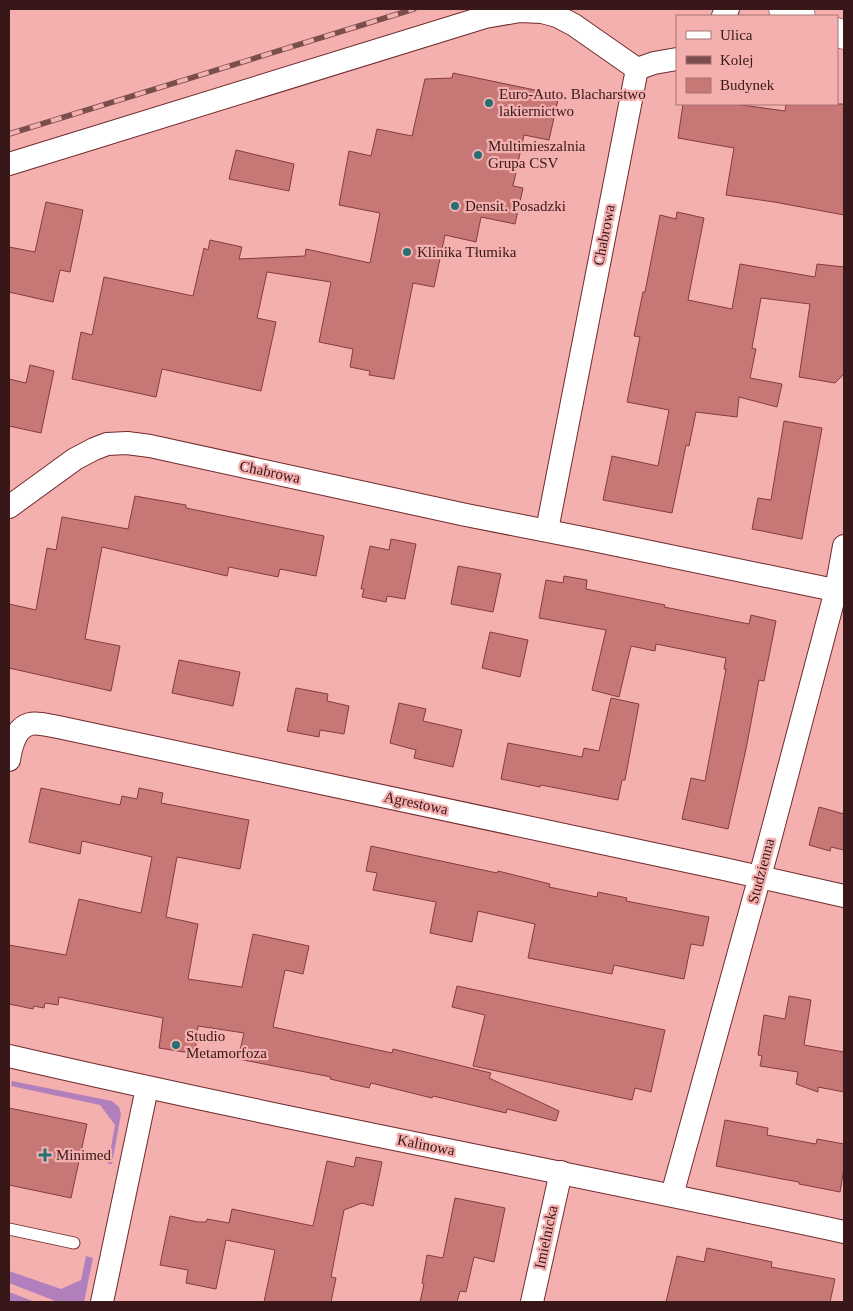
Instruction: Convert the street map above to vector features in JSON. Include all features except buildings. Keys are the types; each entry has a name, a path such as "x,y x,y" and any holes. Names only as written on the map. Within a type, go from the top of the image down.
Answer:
{"street":[{"path":"783,9 798,15"},
{"path":"9,164 494,15 542,12 557,16 578,28 637,69 654,63 676,59"},
{"name":"Chabrowa","path":"547,530 637,69"},
{"name":"Chabrowa","path":"9,507 75,459 107,444 127,442 466,515 840,591"},
{"name":"Studzienna","path":"672,1195 840,591 844,546"},
{"name":"Agrestowa","path":"9,760 15,738 22,728 31,724 58,727 844,896"},
{"name":"Kalinowa","path":"9,1056 147,1088 844,1232"},
{"path":"102,1302 147,1088"},
{"name":"Imielnicka","path":"532,1302 560,1172"}],"lane":[{"path":"9,1230 74,1243"}],"shaded area":[{"path":"12,1081 112,1101 119,1107 121,1114 112,1164 108,1164 115,1125 100,1105 11,1086"},
{"path":"86,1256 93,1258 84,1302 58,1302 9,1283 9,1271 61,1289 81,1280"},
{"path":"9,1292 35,1302 9,1302"}],"railway":[{"path":"9,134 414,9"}],"place":[{"name":"Euro-Auto. Blacharstwo lakiernictwo","path":"489,103"},
{"name":"Multimieszalnia Grupa CSV","path":"478,155"},
{"name":"Densit. Posadzki","path":"455,206"},
{"name":"Klinika Tłumika","path":"407,252"},
{"name":"Studio Metamorfoza","path":"176,1045"},
{"name":"Minimed","path":"45,1155"}]}
